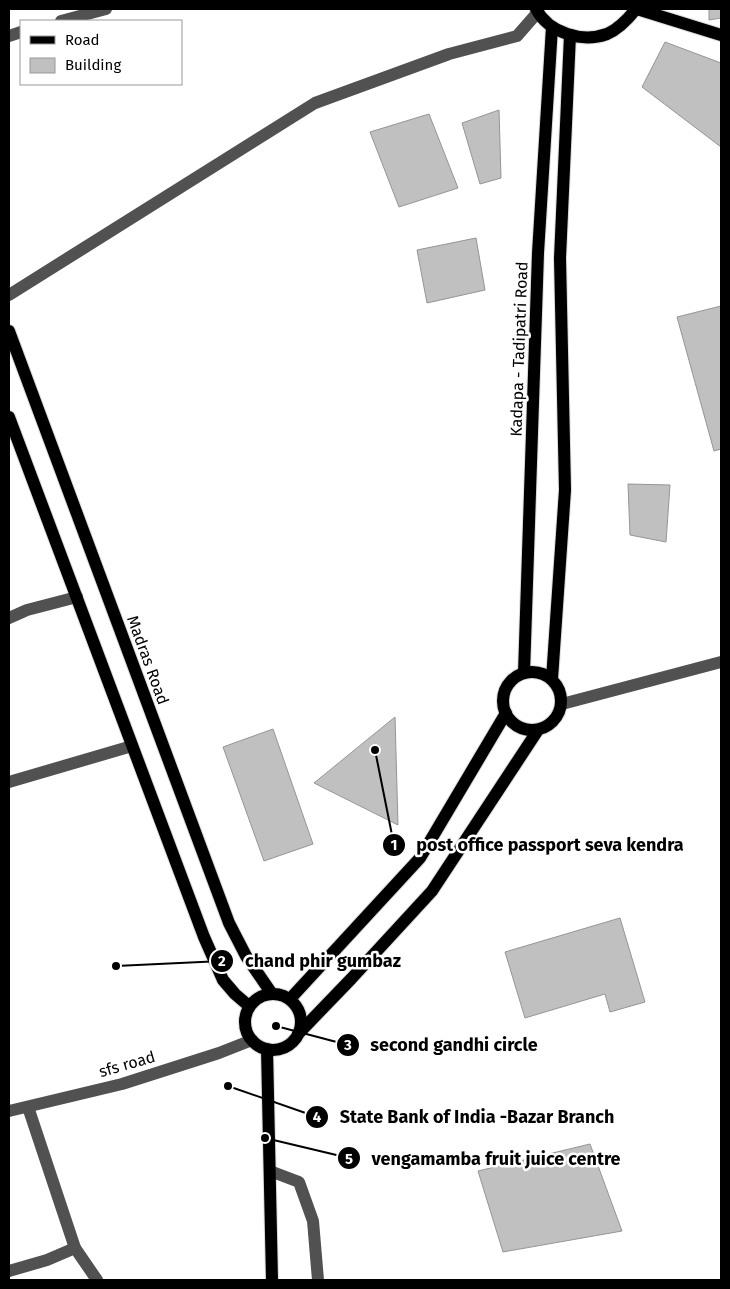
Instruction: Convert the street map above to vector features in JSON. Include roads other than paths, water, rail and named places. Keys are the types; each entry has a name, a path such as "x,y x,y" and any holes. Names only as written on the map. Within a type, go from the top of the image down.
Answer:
{"main road":[{"path":"537,10 552,27 570,35 589,37 608,33 624,23 636,9 721,35"},
{"name":"Kadapa - Tadipatri Road","path":"524,673 538,254 552,27"},
{"path":"552,679 565,490 560,258 570,35"},
{"name":"Madras Road","path":"9,331 229,923 246,956 272,994"},
{"path":"9,418 204,937 223,980 249,1006"},
{"path":"298,1034 301,1025 300,1015 296,1006 283,995 272,994 263,996 249,1006 245,1023 252,1040 259,1046 267,1049 276,1050 285,1047 292,1042 432,891 538,730 554,721 565,703 558,686 552,679 544,674 524,673 515,677 508,684 504,693 503,703 511,721 528,730 538,730"},
{"path":"290,1000 420,858 506,713"},
{"path":"267,1049 272,1280"}],"street":[{"path":"64,20 106,9"},
{"path":"9,295 315,103 449,54 517,36 537,10"},
{"path":"9,618 27,610 77,597"},
{"path":"565,703 721,662"},
{"path":"9,782 132,746"},
{"name":"sfs road","path":"9,1112 122,1084 219,1053 252,1040"},
{"path":"28,1106 75,1248 97,1280"},
{"path":"270,1171 299,1182 313,1221 318,1280"},
{"path":"9,1271 47,1260 75,1248"}],"place":[{"name":"post office passport seva kendra","path":"375,750"},
{"name":"chand phir gumbaz","path":"116,966"},
{"name":"second gandhi circle","path":"276,1026"},
{"name":"State Bank of India -Bazar Branch","path":"228,1086"},
{"name":"vengamamba fruit juice centre","path":"265,1138"}]}
